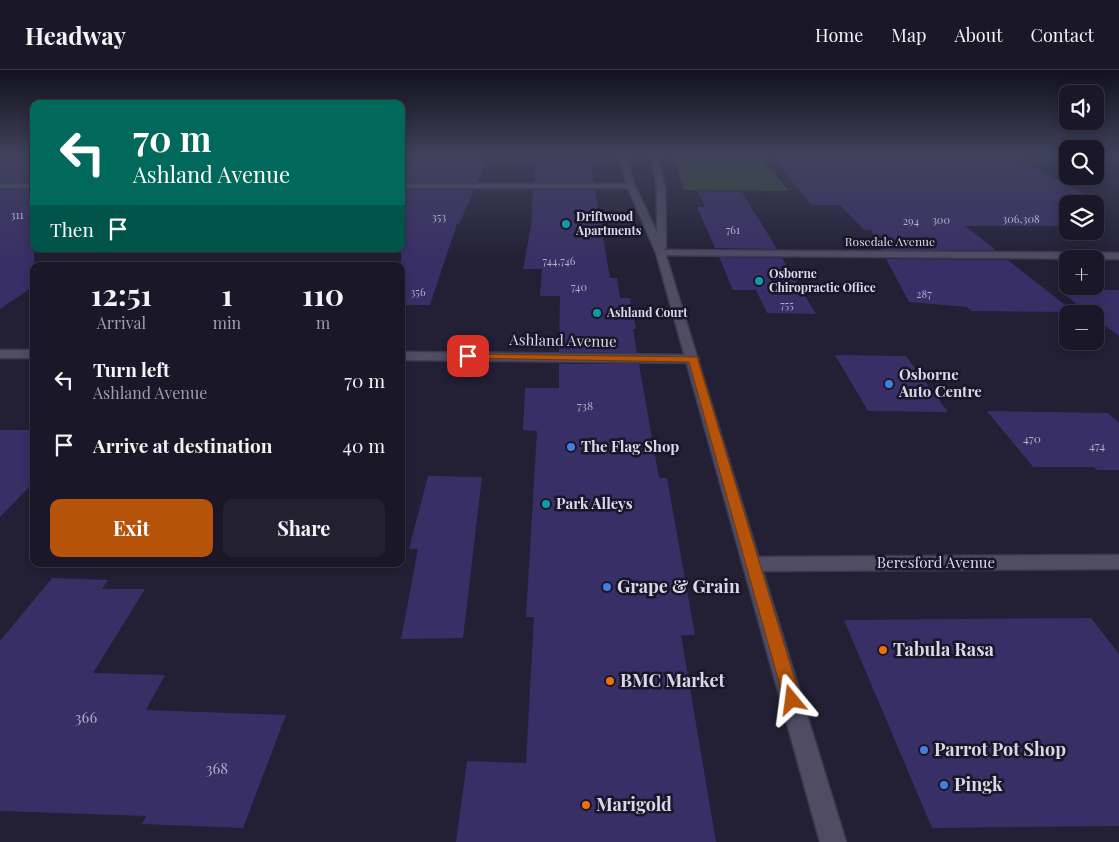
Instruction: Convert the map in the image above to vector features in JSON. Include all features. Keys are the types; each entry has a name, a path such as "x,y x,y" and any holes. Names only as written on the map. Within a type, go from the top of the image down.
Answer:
{"street":[{"path":"633,190 661,253 833,842"},
{"path":"660,190 661,253"},
{"name":"Rosedale Avenue","path":"661,253 1119,256"},
{"path":"0,354 30,354"},
{"name":"Ashland Avenue","path":"405,356 693,359"},
{"name":"Beresford Avenue","path":"752,564 1119,562"}],"green space":[{"path":"687,190 788,190 789,191"}],"building":[{"path":"0,190 30,190 30,252 34,252 34,262 30,262 30,289 0,309"},
{"path":"405,190 474,190 459,224 457,224 430,305 405,305 405,262 401,262 401,252 405,252"},
{"path":"533,190 595,190 610,278 617,278 620,298 630,298 636,329 633,329 637,353 559,352 560,296 540,296 542,269 523,269 531,226"},
{"path":"799,190 1078,190 1087,195 1059,195 1059,226 965,226 996,250 881,250 871,230 864,230 840,205 811,205"},
{"path":"698,191 742,192 777,249 715,248 697,207 705,207"},
{"path":"719,257 782,258 816,314 767,313 756,290 733,290"},
{"path":"886,259 1008,260 1065,305 1059,305 1059,312 971,311 967,307 909,302"},
{"path":"1104,290 1119,290 1119,336 1104,325 1104,305 1078,305 1065,295 1104,295"},
{"name":"Osborne Auto Centre","path":"835,355 906,356 948,412 868,411"},
{"path":"559,364 639,364 659,478 667,478 695,635 681,635 716,842 456,842 467,761 526,763 534,617 526,617 537,431 523,430 525,388 559,388"},
{"path":"987,411 1108,413 1119,423 1119,470 1097,470 1094,467 1033,467"},
{"path":"0,430 30,430 30,486 0,517"},
{"path":"428,476 482,477 463,638 401,639 418,549 409,549"},
{"path":"52,578 108,580 102,589 145,589 93,673 165,675 146,710 286,715 243,828 142,824 146,816 0,811 0,641"},
{"path":"1091,618 1119,654 1119,826 932,828 844,620"}],"place":[{"name":"Driftwood Apartments","path":"566,224"},
{"name":"Osborne Chiropractic Office","path":"759,281"},
{"name":"Ashland Court","path":"597,313"},
{"name":"Osborne Auto Centre","path":"889,384"},
{"name":"The Flag Shop","path":"571,447"},
{"name":"Park Alleys","path":"546,504"},
{"name":"Grape & Grain","path":"607,587"},
{"name":"Tabula Rasa","path":"883,650"},
{"name":"BMC Market","path":"610,681"},
{"name":"Parrot Pot Shop","path":"924,750"},
{"name":"Pingk","path":"944,785"},
{"name":"Marigold","path":"586,805"}],"route":[{"path":"468,356 693,359 792,700"}]}
